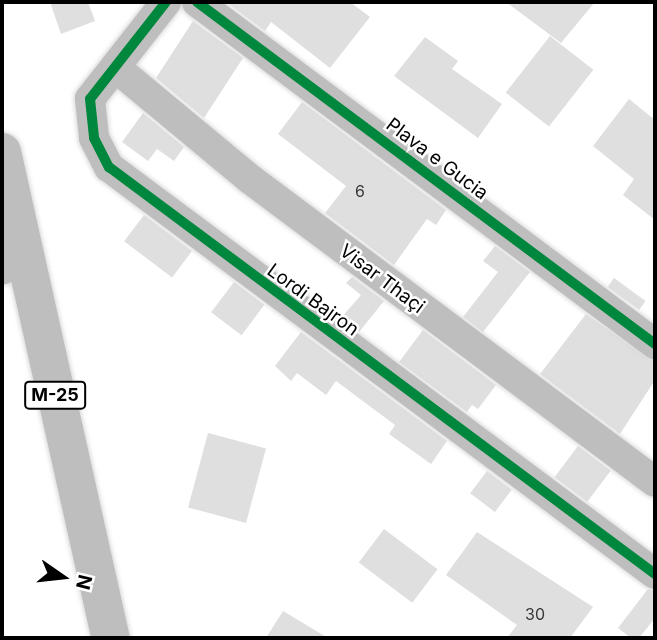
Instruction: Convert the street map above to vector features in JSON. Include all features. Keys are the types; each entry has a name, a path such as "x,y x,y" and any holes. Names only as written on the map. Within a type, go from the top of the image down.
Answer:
{"main road":[{"name":"M-25","path":"2,152 12,257 111,638"}],"street":[{"name":"Lordi Bajron","path":"166,2 90,99 94,138 109,167 655,574"},
{"name":"Plava e Gucia","path":"197,2 655,344"},
{"name":"Visar Thaçi","path":"115,67 250,179 655,482"}],"building":[{"path":"50,2 88,2 95,21 61,34"},
{"path":"226,2 350,2 370,17 330,68 271,22 265,31"},
{"path":"506,2 595,2 561,43"},
{"path":"193,21 243,58 204,118 156,78"},
{"path":"550,36 593,70 549,127 506,93"},
{"path":"425,37 458,61 452,69 502,104 478,138 394,76"},
{"path":"629,99 655,120 655,220 623,195 634,179 593,146"},
{"path":"302,102 446,210 436,225 427,219 394,265 325,213 346,186 278,134"},
{"path":"143,113 184,147 174,161 157,149 148,161 122,142"},
{"path":"144,215 192,251 172,277 124,241"},
{"path":"495,246 530,272 483,332 463,317 498,272 483,261"},
{"path":"352,277 384,301 359,332 341,318 361,295 346,283"},
{"path":"614,278 646,301 639,310 608,287"},
{"path":"234,282 264,305 241,335 211,312"},
{"path":"586,314 655,362 655,380 620,434 540,374"},
{"path":"423,330 496,385 478,409 472,405 467,412 399,362"},
{"path":"301,332 447,441 431,464 389,434 395,425 336,381 326,395 297,373 291,381 275,366"},
{"path":"208,433 266,449 246,523 188,507"},
{"path":"578,446 611,471 587,502 555,477"},
{"path":"487,471 512,490 495,512 470,493"},
{"path":"384,529 438,569 412,603 359,563"},
{"path":"477,532 593,607 570,638 507,638 517,625 446,575"},
{"path":"648,589 655,591 655,618 639,638 631,638 618,628"},
{"path":"283,611 328,638 266,638"}],"cycle path":[{"path":"166,2 90,99 94,138 109,167 655,574"},
{"path":"197,2 655,344"}]}
